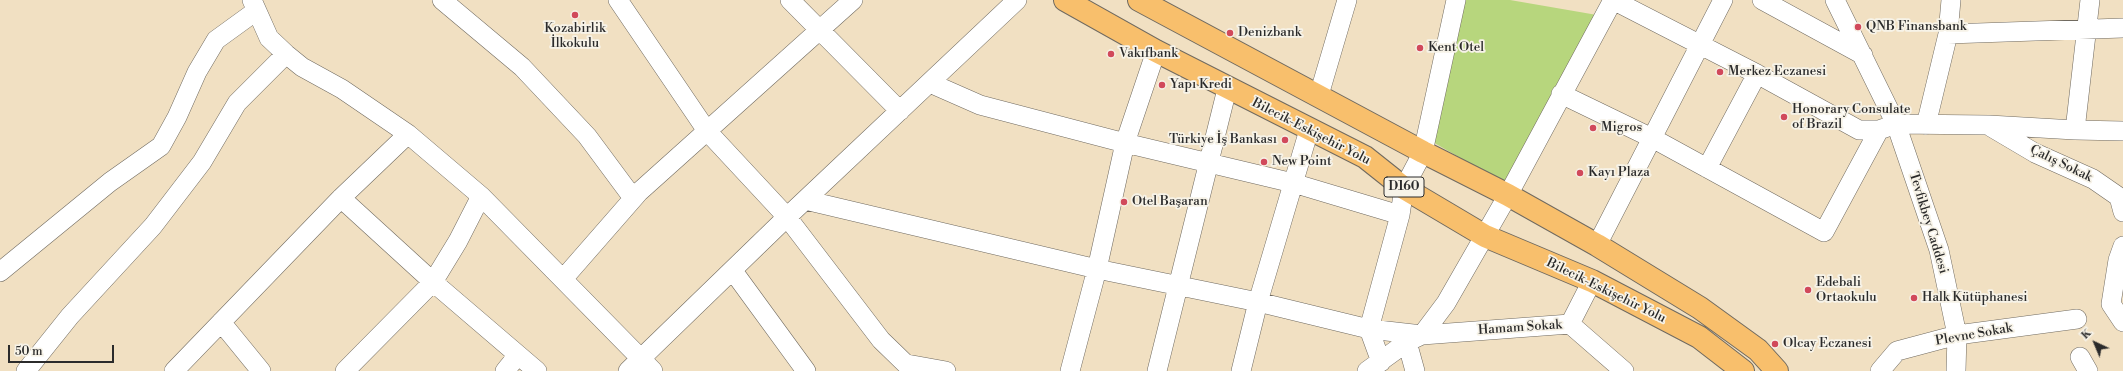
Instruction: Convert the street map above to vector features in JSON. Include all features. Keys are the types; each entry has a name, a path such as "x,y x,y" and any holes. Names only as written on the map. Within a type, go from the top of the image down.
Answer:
{"main road":[{"name":"Bilecik-Eskişehir Yolu","path":"1065,0 1227,89 1365,157 1404,188 1485,236 1592,280 1699,337 1744,371"},
{"path":"1146,2 1423,152 1508,195 1597,245 1700,308 1758,350 1777,371"}],"street":[{"path":"442,0 522,67 588,136 633,198"},
{"path":"618,0 707,131 787,217 881,340 910,368 946,371"},
{"path":"790,0 900,111"},
{"path":"563,279 633,198 853,0"},
{"path":"0,272 110,182 160,146 177,117 197,72 216,40 254,5 269,38 286,54 302,67 342,89 408,134 481,196 563,279 641,367 787,217 1017,0"},
{"path":"1318,95 1347,0"},
{"path":"1456,0 1423,152 1404,188 1400,215 1369,329 1374,366 1414,339 1446,303 1508,195 1561,94 1613,0 1758,74 1859,130 1926,125 1988,125 2123,131"},
{"path":"1597,245 1654,139 1724,0"},
{"path":"1762,0 1863,55"},
{"name":"Tevfikbey Caddesi","path":"1835,0 1863,55 1888,127 1939,250 1957,335 1956,371"},
{"path":"1926,125 1948,34 1951,0"},
{"path":"2075,130 2090,0"},
{"path":"1948,34 2123,28"},
{"path":"1070,371 1097,269 1125,143 1156,51"},
{"path":"26,371 70,316 153,226 202,162 237,103 286,54"},
{"path":"1707,168 1758,74"},
{"path":"930,83 980,105 1125,143 1293,183 1400,215"},
{"path":"1157,371 1227,89"},
{"path":"1561,94 1654,139 1824,232 1888,127"},
{"name":"Çalış Sokak","path":"1988,125 2035,153 2093,179 2122,202"},
{"path":"1241,371 1258,302 1309,130"},
{"path":"174,371 341,198 408,134"},
{"path":"345,371 433,282 458,241 481,196"},
{"path":"341,198 433,282 537,371"},
{"name":"Hamam Sokak","path":"806,200 1097,269 1258,302 1414,339 1570,324 1624,371"},
{"path":"2123,246 2118,260 2111,304 2123,322"},
{"path":"733,271 806,371"},
{"path":"1570,324 1592,280"},
{"name":"Plevne Sokak","path":"1880,371 1897,351 1957,335 2077,319"},
{"path":"221,322 261,371"},
{"path":"1414,339 1415,371"},
{"path":"505,371 518,355"}],"green space":[{"path":"1461,0 1510,0 1597,15 1509,186 1431,141"}],"place":[{"name":"Kozabirlik İlkokulu","path":"575,15"},
{"name":"QNB Finansbank","path":"1858,27"},
{"name":"Denizbank","path":"1230,33"},
{"name":"Kent Otel","path":"1420,48"},
{"name":"Vakıfbank","path":"1111,54"},
{"name":"Merkez Eczanesi","path":"1720,72"},
{"name":"Yapı Kredi","path":"1162,85"},
{"name":"Honorary Consulate of Brazil","path":"1784,117"},
{"name":"Migros","path":"1593,128"},
{"name":"Türkiye İş Bankası","path":"1285,140"},
{"name":"New Point","path":"1264,162"},
{"name":"Kayı Plaza","path":"1580,173"},
{"name":"Otel Başaran","path":"1124,202"},
{"name":"Edebali Ortaokulu","path":"1808,290"},
{"name":"Halk Kütüphanesi","path":"1914,298"},
{"name":"Olcay Eczanesi","path":"1775,344"}]}
